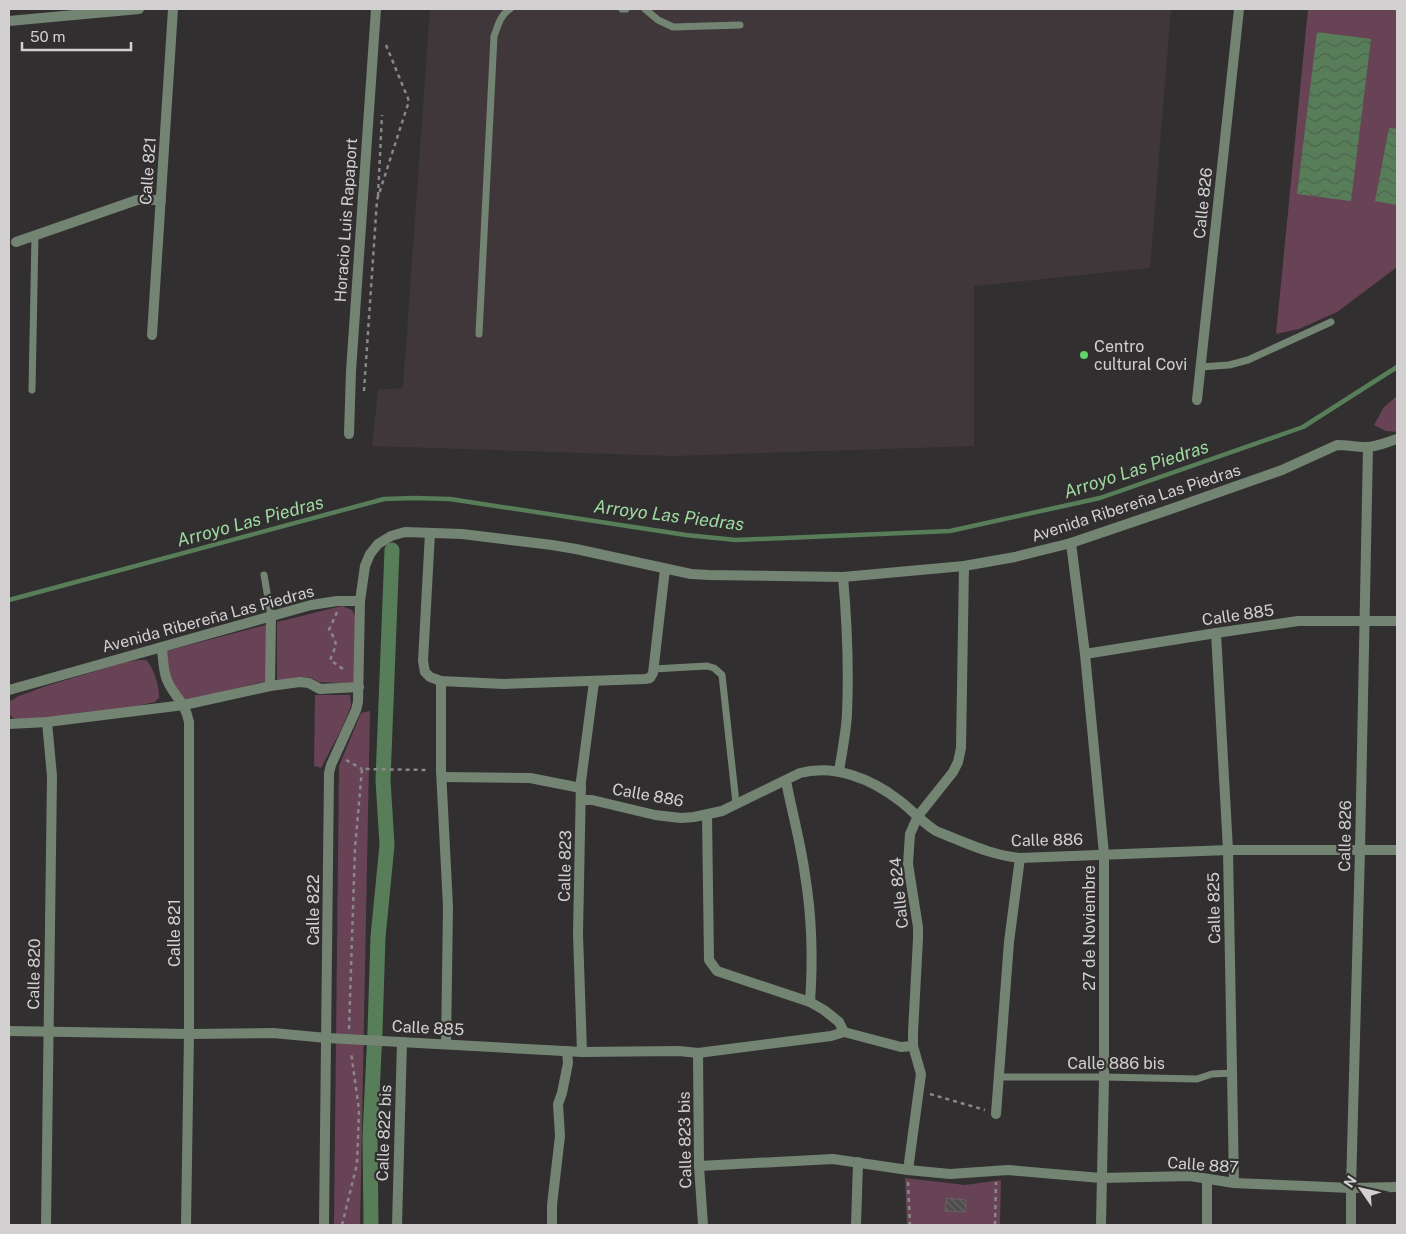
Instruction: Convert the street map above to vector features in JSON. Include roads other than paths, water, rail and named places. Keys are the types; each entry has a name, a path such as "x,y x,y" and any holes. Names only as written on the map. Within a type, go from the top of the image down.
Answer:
{"street":[{"path":"9,20 139,9"},
{"name":"Calle 821","path":"152,335 173,9"},
{"name":"Horacio Luis Rapaport","path":"349,434 351,371 376,9"},
{"name":"Calle 826","path":"1197,400 1238,9"},
{"path":"16,242 136,200 161,200"},
{"name":"Avenida Ribereña Las Piedras","path":"9,690 311,605 337,601 360,601 365,566 370,554 378,544 391,536 404,532 462,534 552,545 691,574 843,577 964,566 1015,558 1071,543 1282,470 1337,445 1368,447 1397,439"},
{"name":"Calle 826","path":"1351,1225 1368,447"},
{"path":"430,533 424,661 425,672 430,677 441,681 504,684 645,680 650,678 653,669 665,569"},
{"name":"27 de Noviembre","path":"1071,543 1085,654 1104,854 1104,1077 1101,1225"},
{"name":"Calle 824","path":"908,1170 920,1074 913,1046 918,933 908,864 910,834 918,816 953,772 958,762 961,748 964,566"},
{"path":"839,771 847,713 847,631 843,577"},
{"name":"Calle 822","path":"324,1225 329,774 331,765 358,702 360,601"},
{"path":"270,686 271,616"},
{"name":"Calle 885","path":"1085,654 1298,621 1397,621"},
{"name":"Calle 825","path":"1216,633 1228,850 1234,1183"},
{"name":"Calle 821","path":"162,648 166,677 174,693 184,705 189,722 190,1034 186,1225"},
{"path":"441,681 442,773 448,907 446,1044"},
{"path":"9,724 47,722 184,705 270,686 300,682 309,683 320,689 358,687"},
{"name":"Calle 823","path":"582,1052 578,934 581,800 594,682"},
{"name":"Calle 820","path":"46,1225 52,776 47,722"},
{"name":"Calle 886","path":"581,800 592,800 672,818 694,818 722,811 808,771 839,771 880,788 899,800 935,830 987,852 1004,856 1020,858 1228,850 1397,850"},
{"path":"442,773 530,778 582,788"},
{"path":"786,781 806,876 813,970 810,1002"},
{"path":"707,815 709,960 717,971 810,1002 839,1022 844,1032 901,1047 913,1046"},
{"path":"996,1114 1009,942 1020,858"},
{"name":"Calle 885","path":"9,1031 190,1034 274,1033 354,1040 582,1052 679,1051 698,1053 831,1036 844,1032"},
{"name":"Calle 822 bis","path":"397,1225 402,1042"},
{"path":"552,1225 552,1205 560,1136 558,1104 562,1094 568,1063 567,1051"},
{"name":"Calle 823 bis","path":"698,1053 699,1166 703,1225"},
{"name":"Calle 887","path":"699,1166 833,1159 950,1174 1008,1170 1101,1178 1190,1176 1234,1183 1351,1188 1397,1187"},
{"path":"856,1225 858,1162"},
{"path":"1207,1180 1207,1225"}],"lane":[{"path":"479,334 494,36 500,18 510,9"},
{"path":"645,9 658,20 672,27 740,25"},
{"path":"32,390 35,235"},
{"path":"1200,367 1229,365 1248,360 1331,322"},
{"path":"264,575 271,616"},
{"path":"653,669 707,666 714,668 722,675 736,803"},
{"name":"Calle 886 bis","path":"999,1077 1197,1078 1212,1074 1233,1073"}],"water":[{"path":"1317,32 1371,39 1351,201 1297,194"},
{"path":"1389,128 1397,129 1397,205 1375,201"}],"waterway":[{"name":"Arroyo Las Piedras","path":"9,600 384,499 450,499 686,535 736,540 950,531 1100,498 1303,427 1397,367"},
{"path":"371,1225 370,1136 378,937 387,845 383,780 392,550"}],"place":[{"name":"Centro cultural Covi","path":"1084,355"}]}
